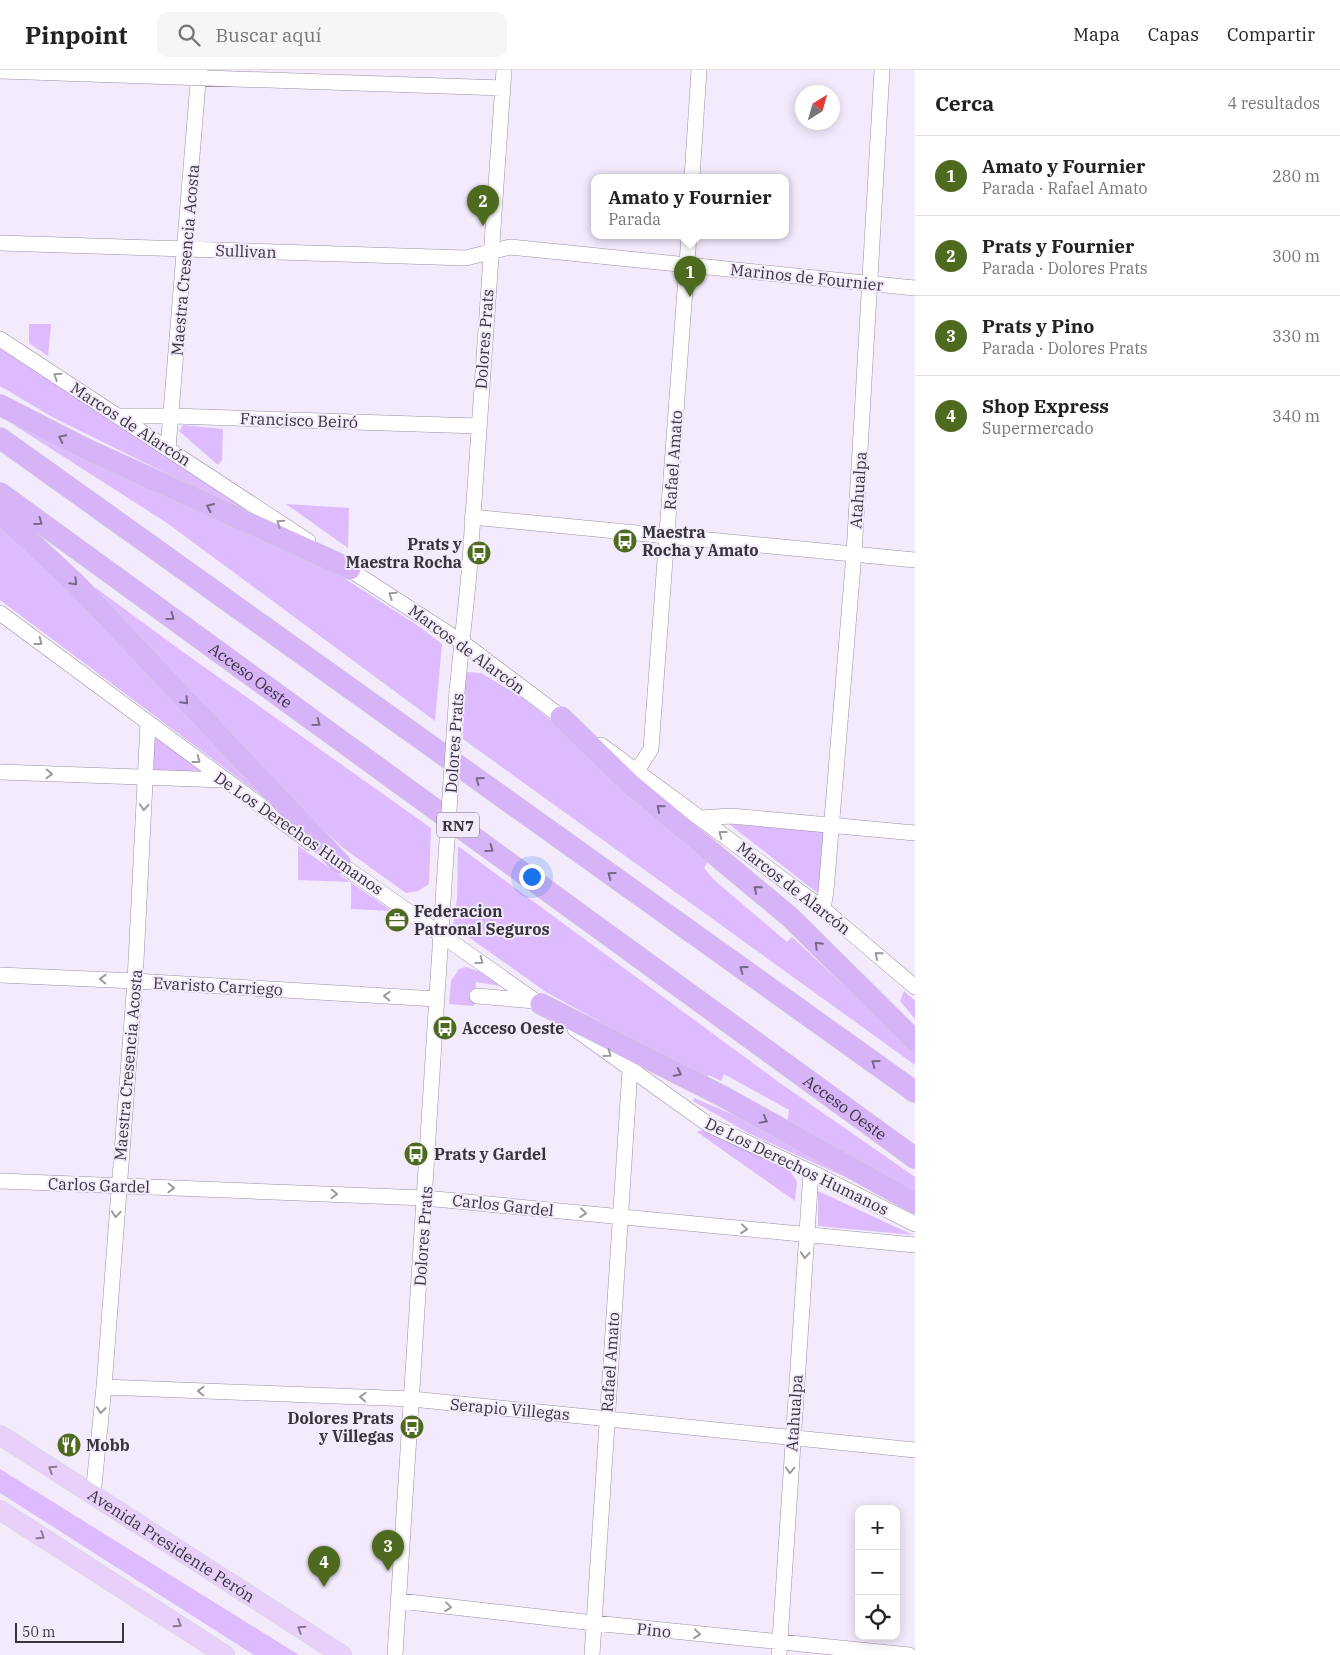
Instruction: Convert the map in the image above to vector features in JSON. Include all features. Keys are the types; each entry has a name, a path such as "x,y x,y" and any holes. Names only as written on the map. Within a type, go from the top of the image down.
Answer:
{"highway":[{"path":"0,405 84,448 350,569"},
{"path":"0,438 915,1092"},
{"name":"Acceso Oeste","path":"0,493 915,1158"},
{"path":"0,513 77,586 340,863"},
{"path":"561,717 630,784 790,916 915,1041"},
{"path":"538,1002 722,1096 915,1203"}],"main road":[{"name":"Avenida Presidente Perón","path":"0,1435 342,1655"},
{"path":"0,1510 226,1655"}],"street":[{"name":"Dolores Prats","path":"395,1655 400,1601 436,999 457,691 463,643 504,70"},
{"path":"692,174 699,70"},
{"name":"Atahualpa","path":"823,908 854,554 882,70"},
{"path":"0,71 199,73 503,88"},
{"name":"Maestra Cresencia Acosta","path":"168,449 186,249 199,73"},
{"name":"Rafael Amato","path":"637,771 651,749 689,239"},
{"name":"Sullivan","path":"0,243 466,258 490,252"},
{"name":"Marinos de Fournier","path":"490,252 510,247 915,288"},
{"name":"Marcos de Alarcón","path":"0,339 463,643 823,908 915,987"},
{"name":"Francisco Beiró","path":"120,416 478,426"},
{"path":"472,517 915,560"},
{"name":"De Los Derechos Humanos","path":"0,612 224,780 441,932 630,1070 709,1125 811,1172 915,1224"},
{"name":"Maestra Cresencia Acosta","path":"93,1495 104,1387 135,981 148,723"},
{"path":"0,772 224,780"},
{"path":"701,818 731,816 915,833"},
{"name":"Evaristo Carriego","path":"0,975 436,999"},
{"path":"477,996 538,1002"},
{"name":"Rafael Amato","path":"592,1655 630,1070"},
{"name":"Atahualpa","path":"779,1649 811,1172"},
{"name":"Carlos Gardel","path":"0,1181 425,1198 915,1245"},
{"name":"Serapio Villegas","path":"104,1387 412,1399 915,1450"},
{"name":"Pino","path":"400,1601 594,1624 779,1649 909,1655"}],"shaded area":[{"path":"29,324 51,324 48,356 29,343"},
{"path":"0,345 271,525 54,418 0,386"},
{"path":"11,423 333,571 420,627 442,644 435,721 167,523"},
{"path":"183,425 223,429 222,460 218,465 179,431"},
{"path":"286,504 349,508 348,548"},
{"path":"0,525 49,568 282,811 0,600"},
{"path":"96,588 431,828 429,884 418,891 406,893 342,847 251,763 94,590"},
{"path":"465,672 481,673 523,698 574,739 709,860 704,868 713,879 787,942 792,937 915,1052 915,1065 463,739"},
{"path":"151,732 209,775 150,773"},
{"path":"729,824 826,832 819,894"},
{"path":"298,846 350,882 298,880"},
{"path":"458,846 780,1083 915,1177 915,1192 787,1124 789,1110 724,1074 721,1081 709,1075 706,1080 546,992 453,926 457,898"},
{"path":"351,883 392,911 351,909"},
{"path":"466,967 484,973 501,986 476,982 474,1006 449,1004 451,981 459,969"},
{"path":"904,991 915,1001 915,1019 900,1001"},
{"path":"694,1098 779,1134 915,1206 915,1214 865,1186 748,1133 693,1101"},
{"path":"707,1128 789,1169 797,1182 795,1201 697,1132"},
{"path":"818,1191 913,1235 818,1226"},
{"path":"0,1469 299,1655 254,1655 0,1493"}],"place":[{"name":"Prats y Fournier","path":"483,226"},
{"name":"Amato y Fournier","path":"690,297"},
{"name":"Maestra Rocha y Amato","path":"625,541"},
{"name":"Prats y Maestra Rocha","path":"479,553"},
{"name":"Federacion Patronal Seguros","path":"397,920"},
{"name":"Acceso Oeste","path":"445,1028"},
{"name":"Prats y Gardel","path":"416,1154"},
{"name":"Dolores Prats y Villegas","path":"412,1427"},
{"name":"Mobb","path":"69,1445"},
{"name":"Prats y Pino","path":"388,1571"},
{"name":"Shop Express","path":"324,1587"}]}
